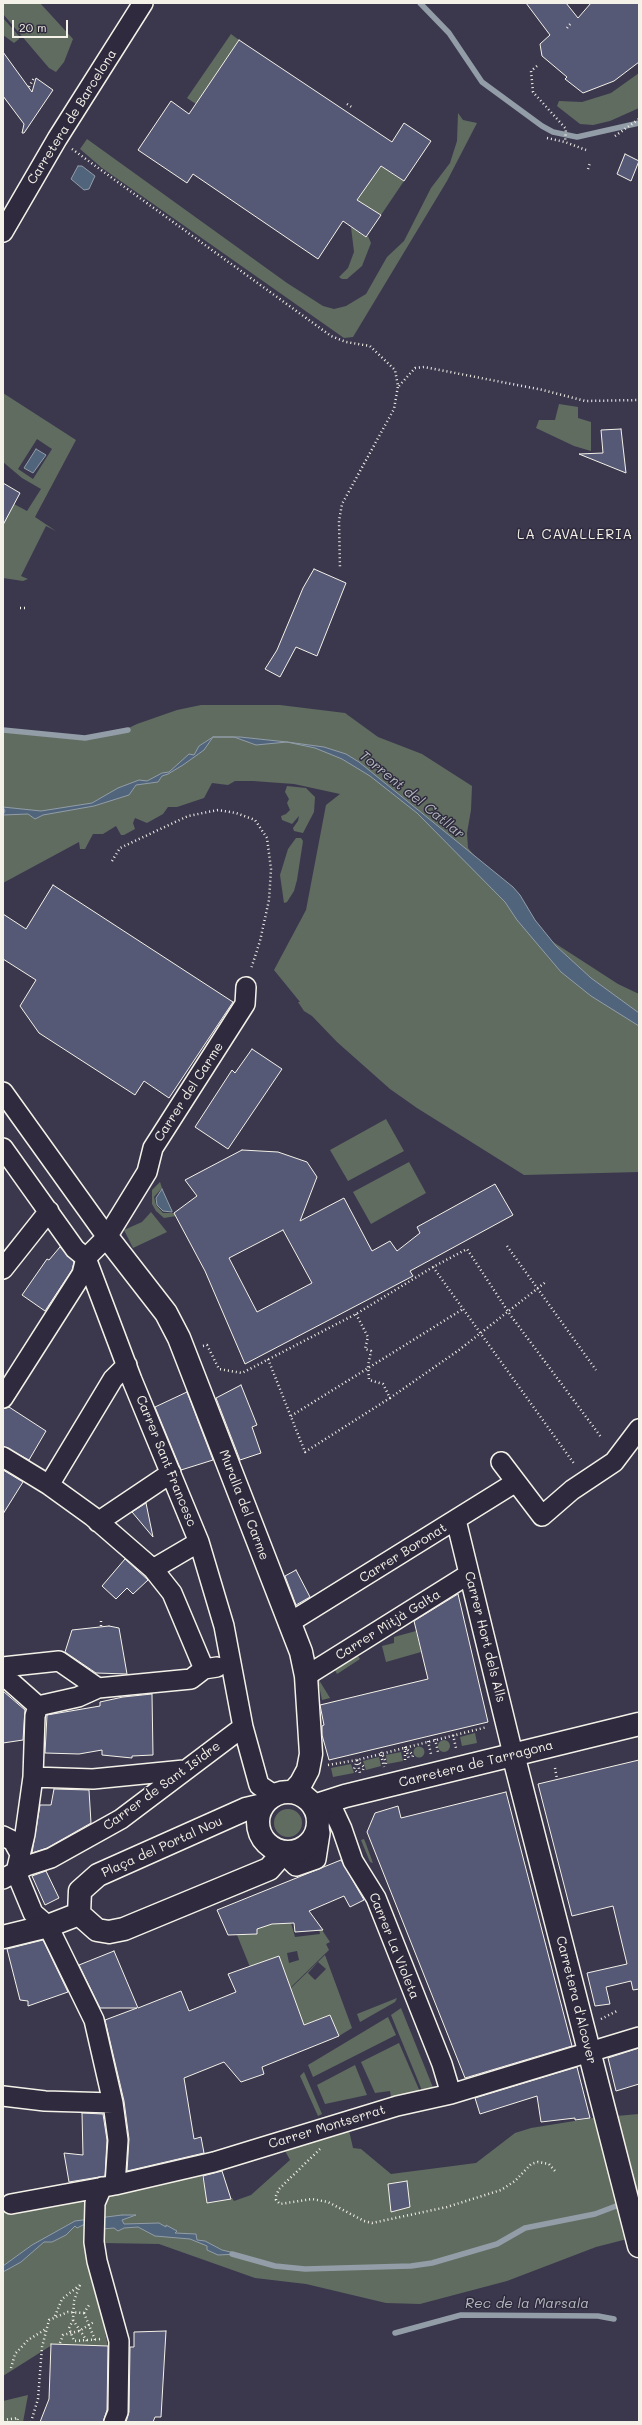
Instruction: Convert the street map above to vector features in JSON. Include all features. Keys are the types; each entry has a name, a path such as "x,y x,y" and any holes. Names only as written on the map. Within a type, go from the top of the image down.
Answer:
{"main road":[{"name":"Muralla del Carme","path":"107,1237 166,1313 179,1338 293,1621 302,1652 306,1676 311,1754 308,1770 301,1783 277,1797"},
{"name":"Carretera de Tarragona","path":"320,1811 513,1754 639,1724"},
{"name":"Carretera d'Alcover","path":"513,1754 639,2246"},
{"path":"3,1937 48,1926 79,1914 97,1930 110,1932 124,1929 283,1862 304,1847 314,1837 320,1811 305,1797 277,1797 259,1825 262,1835 283,1862"},
{"name":"Plaça del Portal Nou","path":"79,1914 80,1891 98,1875 246,1809 277,1797"}],"street":[{"name":"Carretera de Barcelona","path":"3,232 57,139 143,3"},
{"name":"Carrer del Carme","path":"3,1398 82,1274 86,1258 107,1237 148,1172 153,1148 245,1004 246,987"},
{"path":"3,1092 107,1237"},
{"name":"Carrer Sant Francesc","path":"3,1148 75,1249 86,1258 127,1366 199,1542 224,1626 230,1665 243,1727 259,1786 277,1797"},
{"path":"3,1269 49,1211"},
{"path":"49,1484 113,1379 127,1366"},
{"path":"500,1462 542,1516 572,1490 614,1462 639,1429"},
{"path":"3,1457 49,1484 98,1522 153,1569 172,1593 204,1669"},
{"path":"98,1522 171,1473"},
{"name":"Carrer Boronat","path":"293,1621 516,1482"},
{"name":"Carrer Hort dels Alls","path":"456,1520 513,1754"},
{"path":"153,1569 199,1542"},
{"name":"Carrer Mitjà Galta","path":"306,1676 469,1574"},
{"path":"3,1667 59,1661 98,1688"},
{"path":"38,1706 78,1697 98,1688 179,1682 191,1679 204,1669 230,1665"},
{"path":"3,1675 38,1706"},
{"path":"38,1706 35,1716 33,1777 25,1834 9,1876 35,1916 48,1926 94,2020 113,2103 118,2140 106,2189 96,2203 94,2242 106,2299 119,2341 118,2412 114,2422"},
{"name":"Carrer de Sant Isidre","path":"9,1876 26,1866 51,1858 121,1819 243,1727"},
{"path":"33,1777 93,1779 184,1770"},
{"name":"Carrer La Violeta","path":"320,1811 376,1898 442,2064 451,2094"},
{"path":"3,1836 13,1840 19,1852"},
{"name":"Carrer Montserrat","path":"12,2204 106,2189 214,2162 396,2106 451,2094 639,2037"},
{"path":"3,2096 45,2101 113,2103"}],"path":[{"path":"567,28 571,23"},
{"path":"537,66 532,71 533,92 566,129 565,142"},
{"path":"29,87 34,78"},
{"path":"346,104 353,108"},
{"path":"616,136 639,119"},
{"path":"547,138 565,142 586,150"},
{"path":"57,139 331,336 346,342 370,346 395,370 398,386 394,408 342,504 338,522 340,568"},
{"path":"588,169 590,163"},
{"path":"398,386 415,368 424,366 543,390 585,401 639,400"},
{"path":"20,608 27,608"},
{"path":"112,861 120,848 188,816 218,810 236,813 255,820 266,838 271,869 269,900 246,987"},
{"path":"507,1246 596,1370"},
{"path":"208,1345 219,1369 242,1372 356,1314 432,1266 467,1249 508,1310 601,1437"},
{"path":"432,1266 479,1333 580,1470"},
{"path":"268,1359 306,1452 390,1398 458,1350 547,1281"},
{"path":"291,1416 463,1309"},
{"path":"356,1314 368,1337 365,1349 372,1351 368,1368 369,1380 383,1384 390,1398"},
{"path":"101,1620 101,1626"},
{"path":"324,1765 357,1760 381,1752 491,1726"},
{"path":"453,1735 457,1751"},
{"path":"435,1739 438,1752"},
{"path":"428,1741 430,1753"},
{"path":"405,1746 413,1755"},
{"path":"405,1746 408,1758"},
{"path":"404,1760 405,1746"},
{"path":"381,1752 384,1764"},
{"path":"357,1760 364,1769"},
{"path":"357,1760 359,1770"},
{"path":"355,1772 357,1760"},
{"path":"555,1768 557,1779"},
{"path":"599,2021 617,2011"},
{"path":"323,2143 318,2153 279,2189 276,2196 280,2204 312,2199 328,2202 364,2221 380,2222 447,2207 501,2190 515,2181 531,2164 538,2162 549,2164 555,2171"},
{"path":"55,2317 62,2299 80,2285 73,2313 73,2320 69,2328 74,2341 87,2342 95,2340 84,2313"},
{"path":"31,2422 38,2399 42,2347 49,2320 73,2313 84,2313 106,2299"},
{"path":"73,2320 87,2342"},
{"path":"60,2343 63,2335 72,2334 89,2325"},
{"path":"11,2368 15,2354 28,2340 47,2328"},
{"path":"3,2420 18,2418 17,2422"}],"green space":[{"path":"3,3 40,3 73,39 64,62 56,72 49,68 3,14"},
{"path":"3,18 19,36 19,39 14,43 3,35"},
{"path":"231,34 239,40 196,104 187,98"},
{"path":"639,73 639,108 610,121 593,125 580,124 557,106 559,101 582,102 611,93"},
{"path":"458,113 463,120 477,123 447,181 353,337 344,338 102,168 80,149 87,139 287,283 323,306 334,309 346,306 366,294 387,257 404,241 431,188 450,163 457,141"},
{"path":"381,166 404,181 381,215 357,200"},
{"path":"351,227 365,237 368,236 371,243 362,266 347,279 342,279 339,277 348,268 354,252"},
{"path":"3,393 76,440 35,517 56,531 46,526 21,576 28,579 23,581 3,578 3,513 8,515 14,504 27,511 41,489 22,478 3,462","holes":["37,439 52,449 33,479 18,469"]},
{"path":"559,404 578,407 578,418 591,422 591,451 574,446 536,428 539,420 555,420"},
{"path":"201,705 280,705 345,713 378,737 422,754 472,786 471,810 467,833 468,848 533,929 618,984 639,994 639,1172 524,1175 417,1108 390,1089 337,1042 312,1016 304,1011 298,1002 300,1002 274,970 306,910 326,805 340,794 294,784 253,781 235,781 228,785 212,783 204,798 177,807 168,807 163,814 147,823 135,818 133,823 135,829 124,835 121,835 116,826 103,834 93,834 85,849 80,849 79,842 3,883 3,732 85,740 118,733 137,724 177,710"},
{"path":"287,786 306,788 315,797 314,812 303,833 294,831 293,828 298,821 299,816 292,824 282,820 281,816 290,810 287,803 289,799 285,792"},
{"path":"296,838 301,838 303,841 297,880 294,891 287,902 284,903 280,875 288,849"},
{"path":"386,1119 404,1151 348,1181 330,1150"},
{"path":"409,1162 426,1193 371,1224 353,1192"},
{"path":"160,1182 162,1188 154,1197 156,1205 163,1213 174,1213 176,1216 164,1218 156,1211 152,1204 152,1190"},
{"path":"151,1212 167,1232 133,1248 124,1230 142,1222"},
{"path":"416,1631 421,1652 386,1662 382,1646 394,1643 394,1637"},
{"path":"358,1656 360,1659 337,1674 335,1670"},
{"path":"319,1680 330,1698 322,1700"},
{"path":"475,1733 477,1743 462,1746 460,1737"},
{"path":"444,1740 448,1742 450,1746 448,1750 444,1752 440,1750 438,1746 440,1742"},
{"path":"419,1746 423,1748 425,1752 423,1756 419,1758 415,1756 413,1752 415,1748"},
{"path":"401,1752 403,1761 387,1764 386,1755"},
{"path":"379,1757 381,1766 366,1770 363,1761"},
{"path":"351,1764 354,1773 333,1777 331,1768"},
{"path":"288,1809 298,1813 302,1823 298,1833 288,1837 278,1833 274,1823 278,1813"},
{"path":"364,1839 373,1863 370,1862 361,1840"},
{"path":"291,1923 295,1937 320,1934 318,1924 330,1942 326,1944 329,1950 290,1988 250,1967 237,1935 257,1934 257,1925","holes":["297,1951 299,1960 289,1963 287,1953"]},
{"path":"325,1955 352,2028 339,2036 330,2015 304,2025 290,1989","holes":["318,1962 326,1969 315,1980 308,1973"]},
{"path":"397,1998 395,2002 360,2022 357,2014"},
{"path":"401,2008 434,2090 423,2093 391,2015"},
{"path":"388,2017 396,2035 313,2077 308,2065"},
{"path":"399,2043 421,2094 392,2102 390,2091 375,2093 361,2062"},
{"path":"355,2065 367,2095 325,2104 317,2085"},
{"path":"304,2072 322,2114 318,2116 300,2076"},
{"path":"639,2114 639,2236 596,2247 507,2281 420,2304 386,2303 306,2284 255,2278 159,2244 103,2243 94,2278 108,2347 52,2345 3,2376 3,2210 7,2207 20,2210 23,2213 36,2207 201,2174 210,2202 232,2198 234,2201 251,2195 290,2160 283,2147 348,2126 353,2148 361,2149 391,2174 476,2163 515,2133 531,2128 593,2118"},
{"path":"28,2395 23,2422 3,2422 3,2401"}],"water":[{"path":"78,166 82,166 95,176 89,189 84,190 71,179"},
{"path":"36,449 46,455 33,473 24,468"},
{"path":"213,737 204,750 183,765 162,776 158,782 136,785 129,795 94,806 43,815 35,819 28,814 3,815 5,811 3,807 41,811 92,803 118,788 139,780 147,781 162,773 169,772 189,754 194,755 199,746"},
{"path":"234,737 240,737 287,742 256,745"},
{"path":"287,742 324,747 346,754 359,762 513,887 520,895 535,920 556,946 591,978 639,1013 639,1026 591,996 561,972 517,920 505,902 417,813 370,776 342,759 315,748"},
{"path":"162,1189 172,1212 163,1211 157,1205 156,1198"},
{"path":"122,2215 136,2215 122,2220 124,2224 159,2223 177,2231 175,2233 196,2234 197,2240 205,2241 222,2250 239,2254 218,2255 207,2250 207,2246 190,2239 155,2236 138,2227 124,2228 118,2231 114,2228 102,2229 85,2224 77,2228 75,2226 66,2235 52,2242 44,2242 21,2262 3,2272 3,2266 32,2245 75,2221"}],"building":[{"path":"526,3 566,3 578,18 591,3 639,3 639,62 614,81 583,93 565,79 567,77 542,56 540,44 550,35"},
{"path":"239,40 392,142 404,123 431,141 404,181 381,166 357,200 381,215 366,237 343,221 318,259 193,174 187,183 138,150 171,101 189,114"},
{"path":"3,52 32,92 36,78 53,90 24,133 22,133 24,124 3,96"},
{"path":"625,154 639,161 631,181 617,174"},
{"path":"621,429 626,473 579,454 603,453 601,430"},
{"path":"3,483 20,493 3,525"},
{"path":"314,569 346,583 317,656 296,647 280,677 265,669 277,650 303,588"},
{"path":"53,885 233,1002 169,1098 144,1081 135,1095 39,1033 20,1006 36,980 3,959 3,914 26,929"},
{"path":"252,1049 282,1069 228,1149 195,1127 232,1070 235,1073"},
{"path":"242,1150 278,1152 307,1162 317,1177 300,1221 344,1198 372,1251 390,1241 397,1251 420,1233 417,1227 495,1184 513,1215 410,1271 413,1276 245,1364 205,1271 174,1213 197,1196 185,1180","holes":["283,1230 312,1283 257,1312 229,1258"]},
{"path":"60,1247 74,1262 72,1270 45,1311 22,1295 47,1259 49,1260"},
{"path":"241,1385 257,1425 252,1427 261,1453 240,1460 216,1398"},
{"path":"187,1392 213,1460 181,1470 155,1407"},
{"path":"9,1407 46,1431 29,1460 3,1446 3,1409"},
{"path":"3,1470 23,1482 3,1514"},
{"path":"146,1503 153,1537 132,1512"},
{"path":"125,1559 148,1580 133,1594 127,1588 116,1599 102,1586"},
{"path":"296,1570 310,1597 296,1605 285,1576"},
{"path":"458,1594 488,1722 329,1760 322,1735 322,1726 324,1725 320,1705 428,1679 414,1621"},
{"path":"109,1626 119,1628 127,1674 96,1673 65,1652 72,1630"},
{"path":"3,1691 25,1710 23,1740 3,1743"},
{"path":"152,1694 153,1755 132,1756 132,1758 102,1755 102,1750 79,1754 45,1753 47,1715 100,1706 100,1702 123,1697"},
{"path":"639,1760 639,1989 633,1990 631,1981 606,1987 610,2004 595,2006 587,1973 627,1964 613,1906 572,1916 538,1784"},
{"path":"54,1789 89,1790 91,1823 47,1848 32,1853 40,1805 51,1805"},
{"path":"506,1792 572,2046 465,2078 367,1832 375,1813 398,1806 401,1818"},
{"path":"341,1860 364,1900 350,1907 344,1896 309,1911 323,1930 295,1932 294,1923 272,1924 257,1929 257,1934 228,1935 217,1910"},
{"path":"46,1871 59,1898 45,1905 32,1876"},
{"path":"43,1940 68,1992 28,2006 28,2001 20,2000 7,1949"},
{"path":"114,1951 138,2008 181,1991 189,2011 236,1992 228,1974 279,1956 304,2025 330,2015 339,2036 262,2067 264,2074 241,2082 224,2062 184,2078 194,2139 201,2137 204,2153 127,2171 129,2139 124,2101 105,2020 137,2008 100,2008 79,1965"},
{"path":"639,2048 639,2084 616,2091 608,2058"},
{"path":"577,2067 590,2118 575,2120 575,2118 541,2122 537,2096 480,2114 475,2098"},
{"path":"82,2113 103,2114 107,2140 105,2176 69,2182 64,2153 83,2155"},
{"path":"222,2171 231,2199 207,2203 203,2176"},
{"path":"407,2181 410,2207 391,2212 388,2184"},
{"path":"166,2331 161,2417 155,2417 153,2422 126,2422 129,2412 130,2347 134,2347 134,2332"},
{"path":"51,2344 108,2346 107,2410 103,2422 40,2422 49,2399"}],"waterway":[{"path":"420,3 449,33 482,82 542,126 553,132 577,137 639,123"},
{"path":"3,730 85,738 128,730"},
{"path":"232,2254 275,2266 305,2269 411,2266 432,2263 497,2244 525,2228 595,2214 624,2203"},
{"name":"Rec de la Marsala","path":"395,2333 461,2315 598,2316 614,2319"}],"district":[{"name":"LA CAVALLERIA","path":"575,535"}],"water label":[{"name":"Torrent del Catllar","path":"412,795"}]}
